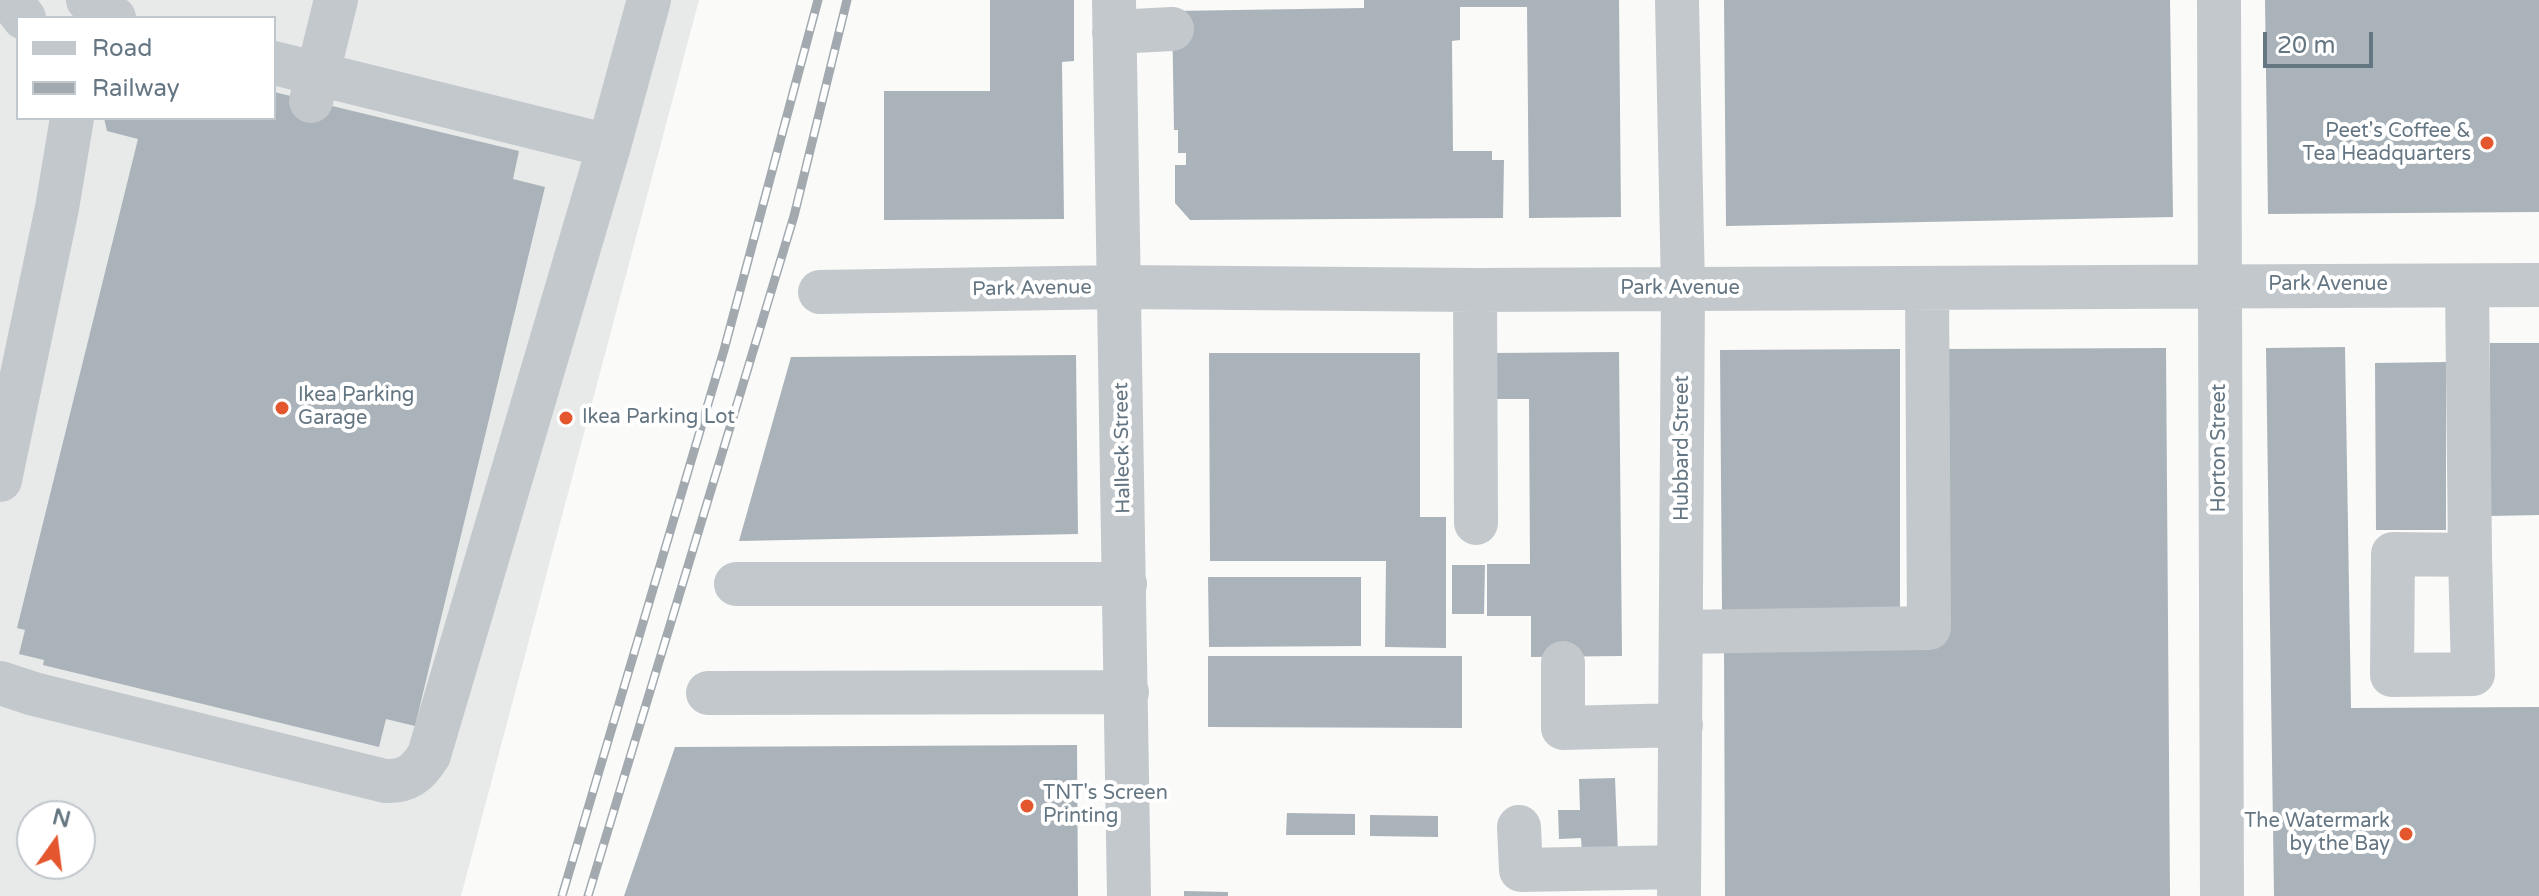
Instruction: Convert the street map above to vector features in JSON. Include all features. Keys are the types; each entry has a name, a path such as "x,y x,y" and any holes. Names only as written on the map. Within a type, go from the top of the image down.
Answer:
{"street":[{"path":"10,0 22,16"},
{"path":"88,0 111,16"},
{"path":"314,87 336,0"},
{"path":"0,683 34,694 249,732 385,781 399,782 412,776 429,755 609,146 649,0"},
{"name":"Hubbard Street","path":"1677,0 1683,289 1679,881"},
{"name":"Horton Street","path":"2219,0 2222,896"},
{"path":"1114,16 1172,29"},
{"name":"Halleck Street","path":"1114,16 1129,896"},
{"path":"276,64 314,87 609,146"},
{"path":"0,480 54,222 72,120"},
{"name":"Park Avenue","path":"820,292 1120,287 1475,290 2539,285"},
{"path":"2467,286 2470,555"},
{"path":"1682,632 1929,628 1927,288"},
{"path":"1475,290 1476,523"},
{"path":"736,584 1125,584"},
{"path":"1563,663 1563,728 1681,725"},
{"path":"708,693 1127,692"},
{"path":"1519,827 1521,870 1679,881"}],"shaded area":[{"path":"0,0 699,0 461,896 0,896"}],"building":[{"path":"990,0 1074,0 1074,61 1062,62 1064,219 884,220 884,91 990,91"},
{"path":"1364,0 1619,0 1621,217 1529,218 1527,7 1460,7 1460,40 1452,41 1453,151 1492,151 1492,160 1504,160 1503,218 1190,220 1175,203 1175,165 1186,165 1186,153 1178,153 1178,130 1174,130 1172,11 1364,8"},
{"path":"1724,0 2170,0 2173,217 1726,226"},
{"path":"2265,0 2539,0 2539,212 2268,214"},
{"name":"Ikea Parking Garage","path":"276,92 519,151 513,179 545,187 415,726 386,719 379,747 43,665 44,660 19,654 25,630 17,628 138,139 107,131 104,120 276,120"},
{"path":"2490,343 2539,343 2539,515 2490,516"},
{"path":"2345,347 2351,708 2539,707 2539,896 2274,896 2266,348"},
{"path":"2166,348 2170,896 1725,896 1724,643 1944,643 1945,349"},
{"path":"1900,349 1900,608 1722,610 1720,350"},
{"path":"1619,352 1622,656 1531,657 1531,616 1487,616 1487,564 1530,564 1529,399 1492,399 1492,353"},
{"path":"1209,353 1420,353 1420,517 1446,517 1446,648 1385,647 1386,561 1210,561"},
{"path":"1076,355 1078,534 739,541 791,357"},
{"path":"2446,362 2446,530 2376,530 2375,363"},
{"path":"1452,565 1485,565 1484,614 1452,614"},
{"path":"1208,577 1361,577 1361,646 1209,647"},
{"path":"1208,656 1462,656 1462,728 1208,727"},
{"path":"1077,745 1078,896 624,896 675,747"},
{"path":"1615,778 1618,853 1582,854 1581,838 1559,839 1558,810 1580,810 1579,779"},
{"path":"1287,813 1355,814 1355,835 1286,835"},
{"path":"1370,815 1438,816 1438,837 1370,836"},
{"path":"1184,891 1228,892 1228,896 1184,896"}],"railway":[{"path":"562,896 724,350 818,0"},
{"path":"588,896 794,216 847,0"}],"place":[{"name":"Peet's Coffee & Tea Headquarters","path":"2487,143"},
{"name":"Ikea Parking Garage","path":"282,408"},
{"name":"Ikea Parking Lot","path":"566,418"},
{"name":"TNT's Screen Printing","path":"1027,806"},
{"name":"The Watermark by the Bay","path":"2406,834"}]}
